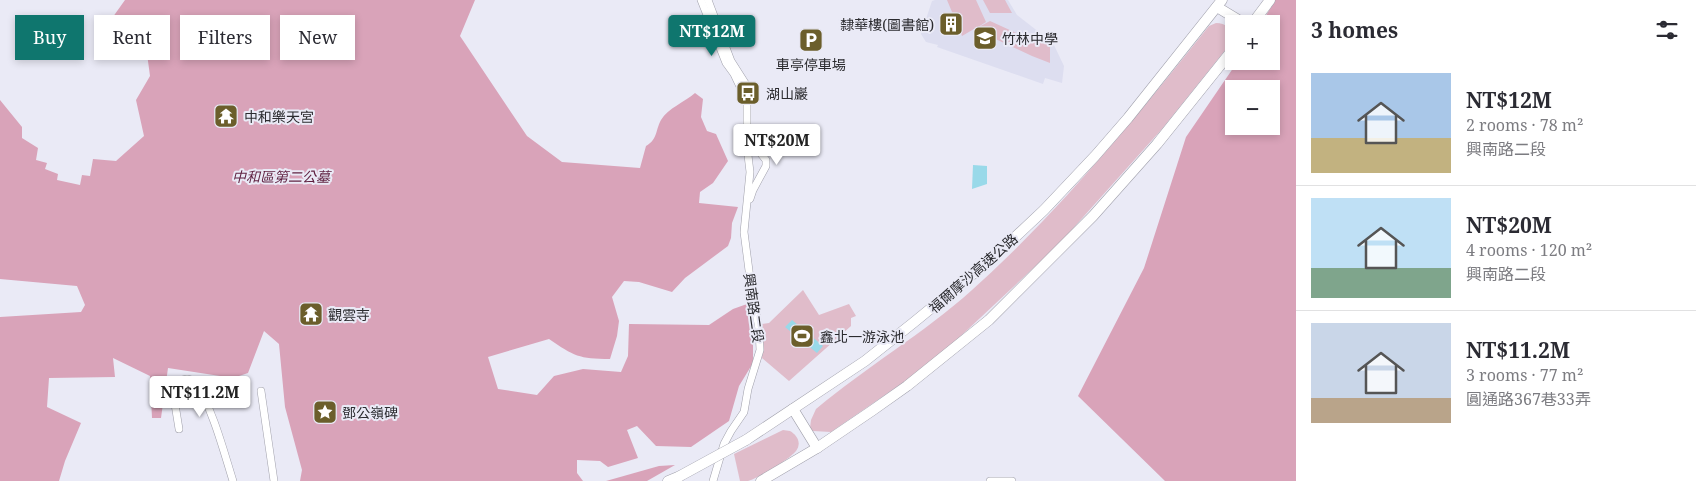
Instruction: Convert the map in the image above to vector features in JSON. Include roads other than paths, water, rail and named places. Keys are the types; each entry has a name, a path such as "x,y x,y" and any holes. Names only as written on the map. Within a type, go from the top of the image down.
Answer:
{"highway":[{"path":"1259,15 1270,0"},
{"path":"1220,3 1234,15"},
{"name":"福爾摩沙高速公路","path":"668,481 746,440 864,361 998,252 1044,210 1095,156 1128,118 1220,3"},
{"path":"761,481 817,448 907,386 989,320 1093,216 1157,144 1225,59"},
{"path":"793,409 817,448"}],"street":[{"name":"興南路二段","path":"701,0 726,63 742,89 747,105"},
{"name":"興南路二段","path":"708,0 732,61 745,83 747,92 747,147 750,172 744,216 744,232 759,329 760,350 748,389 744,412 724,444 713,481"},
{"name":"興南路二段","path":"744,216 753,190 766,166 766,160 754,146 747,116"},
{"path":"180,428 173,392 178,381 187,379 195,381 201,390 233,481"},
{"path":"261,391 274,481"},
{"path":"990,481 1012,481"}],"water":[{"path":"973,165 987,166 987,184 972,189"},
{"path":"792,320 823,346 817,353 785,327"}],"place":[{"name":"隸華樓(圖書館)","path":"951,24"},
{"name":"竹林中學","path":"985,38"},
{"name":"車亭停車場","path":"811,40"},
{"name":"湖山巖","path":"748,93"},
{"name":"中和樂天宮","path":"226,116"},
{"name":"觀雲寺","path":"311,314"},
{"name":"鑫北一游泳池","path":"802,336"},
{"name":"鄧公嶺碑","path":"325,412"}],"park label":[{"name":"中和區第二公墓","path":"281,176"}]}
